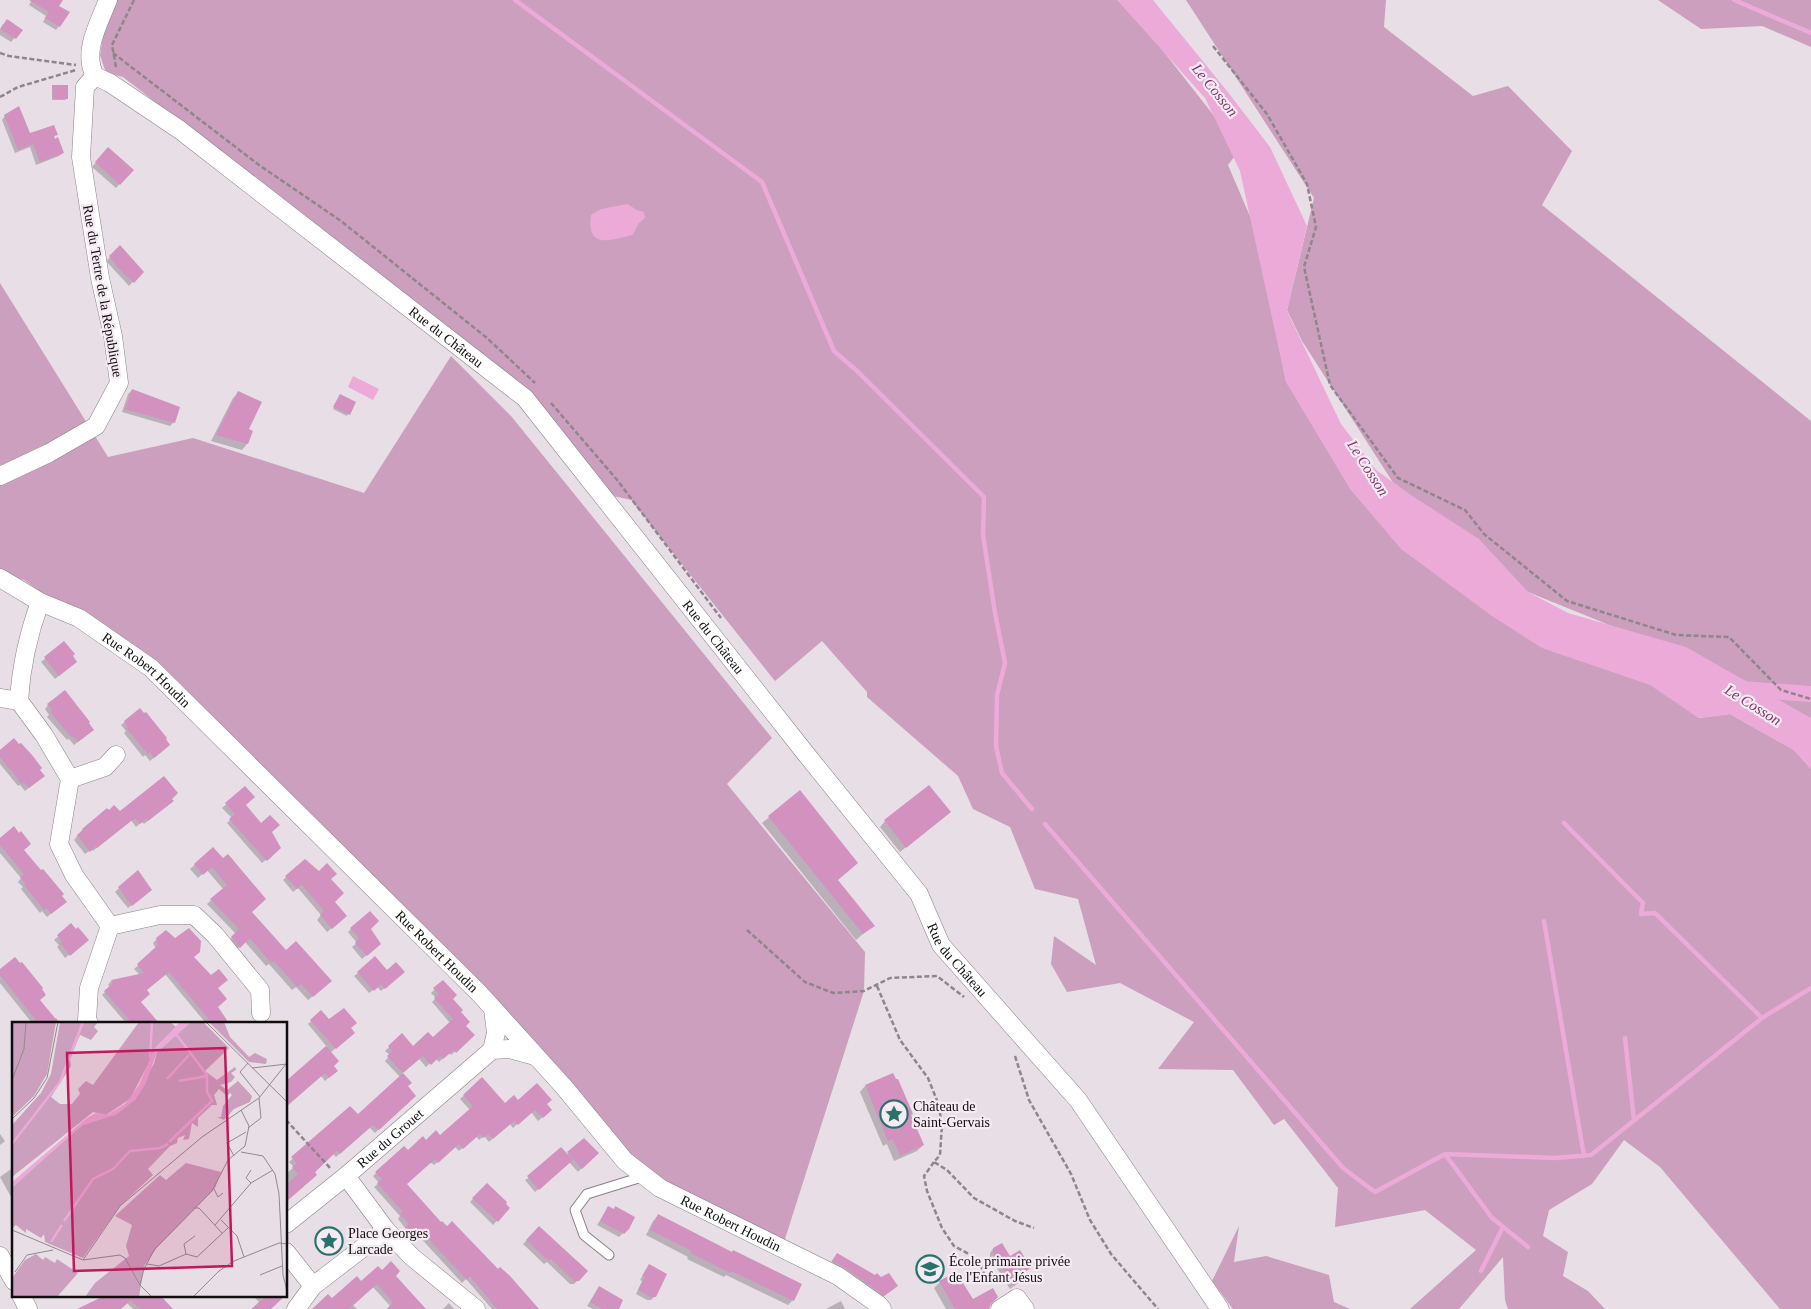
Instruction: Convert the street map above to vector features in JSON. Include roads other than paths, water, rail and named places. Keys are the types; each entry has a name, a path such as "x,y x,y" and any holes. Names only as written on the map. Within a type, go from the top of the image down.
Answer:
{"street":[{"path":"92,71 92,39 108,0"},
{"name":"Rue du Tertre de la République","path":"0,476 49,453 96,426 119,383 113,336 100,278 81,157 85,87 92,71"},
{"name":"Rue du Château","path":"92,71 180,130 525,398 919,894 941,944 1078,1100 1220,1309"},
{"name":"Rue Robert Houdin","path":"0,578 40,602 79,618 151,668 479,993 626,1161 660,1188 838,1276 882,1309"},
{"path":"40,602 34,618 21,671 18,701 44,735 70,779 59,844 74,875 110,926"},
{"path":"0,698 18,701"},
{"path":"70,779 105,767 116,755"},
{"path":"110,926 160,915 194,915 214,935 260,990 261,1013"},
{"path":"88,1022 89,988 110,926"},
{"path":"492,1009 496,1033 492,1050 509,1049 536,1056"},
{"name":"Rue du Grouet","path":"288,1222 344,1178 492,1050"},
{"path":"344,1178 386,1230 412,1257 476,1309"},
{"path":"296,1309 313,1286 386,1230"},
{"path":"288,1255 313,1286"},
{"path":"0,1256 12,1277"},
{"path":"22,1296 28,1309"},
{"path":"1000,1309 1017,1298 1024,1309"}],"lane":[{"path":"610,1255 584,1235 575,1210 587,1194 645,1176"}],"water":[{"name":"Le Cosson","path":"1117,0 1153,0 1270,147 1307,226 1287,311 1341,424 1376,470 1479,539 1528,592 1568,613 1686,647 1811,718 1811,769 1794,750 1730,714 1699,718 1650,685 1542,648 1492,616 1401,549 1350,489 1286,382 1240,171 1205,98"},
{"path":"627,204 636,210 644,212 645,218 638,224 632,235 608,240 596,238 590,226 591,215 601,209"},
{"path":"353,376 379,389 373,400 348,387"}],"waterway":[{"path":"515,0 762,182 834,351 857,371 984,497 983,535 1005,663 997,695 996,746 1002,773 1032,809"},
{"path":"1734,0 1811,33"},
{"name":"Le Cosson","path":"1741,689 1811,694"},
{"path":"1564,823 1643,903 1641,914 1655,913 1762,1018"},
{"path":"1045,824 1343,1168 1375,1192 1445,1154 1555,1158 1591,1155 1762,1018 1811,988"},
{"path":"1544,921 1584,1156"},
{"path":"1625,1038 1634,1120"},
{"path":"1445,1154 1492,1218 1528,1247"},
{"path":"1481,1271 1503,1227"}],"place":[{"name":"Château de Saint-Gervais","path":"894,1114"},
{"name":"Place Georges Larcade","path":"329,1241"},
{"name":"École primaire privée de l'Enfant Jésus","path":"930,1269"}]}
